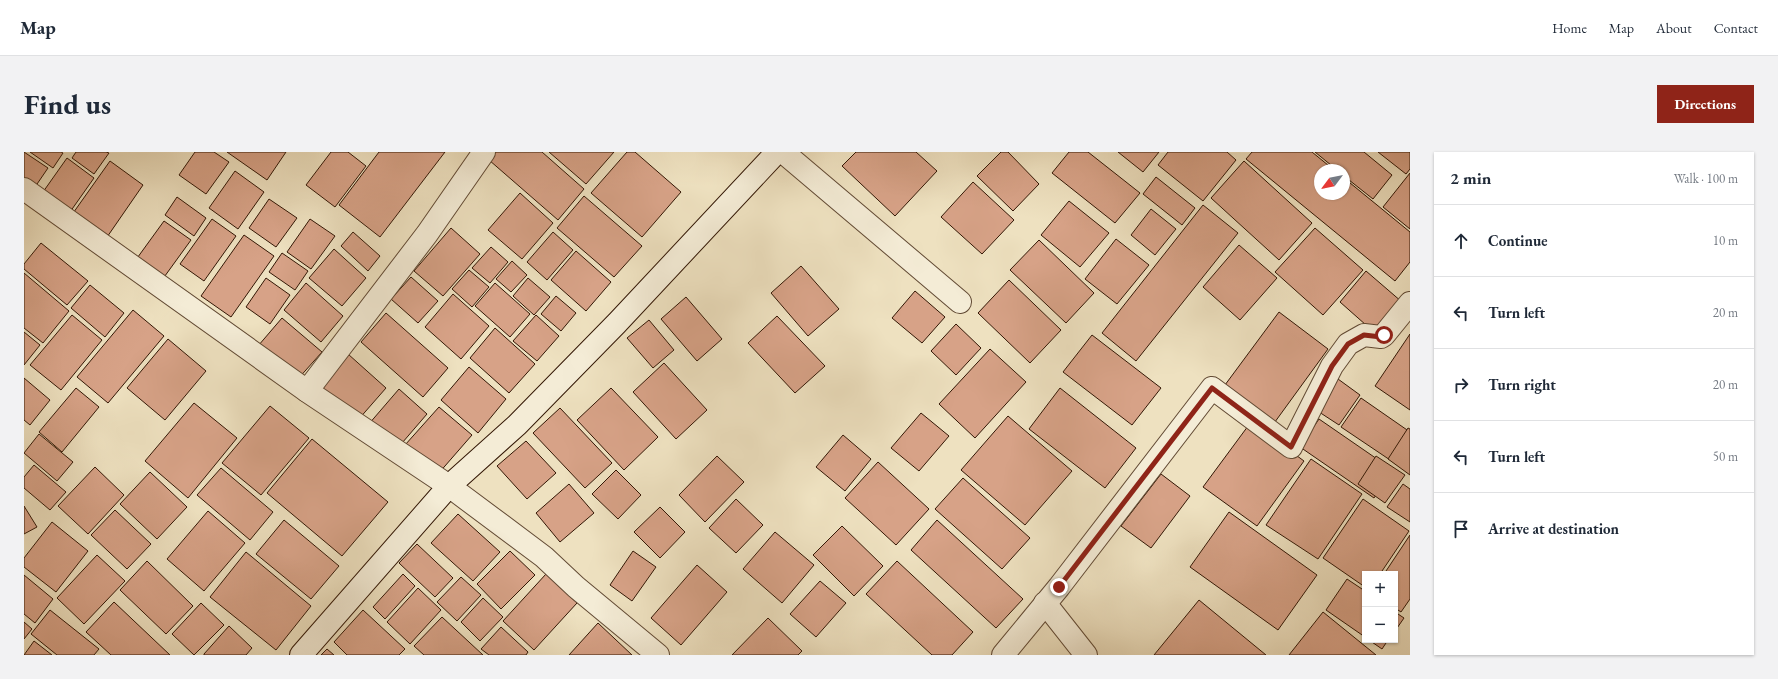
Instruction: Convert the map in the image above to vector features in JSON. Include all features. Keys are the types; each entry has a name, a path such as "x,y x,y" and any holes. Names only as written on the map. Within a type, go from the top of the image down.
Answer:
{"street":[{"path":"306,391 427,234 484,152"},
{"path":"301,655 449,486 516,425 617,323 777,152"},
{"path":"783,152 960,302"},
{"path":"24,188 306,391 449,486 544,557 576,587 658,655"},
{"path":"1003,655 1212,388 1291,447 1332,366 1348,344 1364,335 1381,337 1410,303"},
{"path":"1045,603 1086,655"}],"building":[{"path":"24,152 48,168 35,187 24,180"},
{"path":"30,152 61,152 63,153 53,168"},
{"path":"76,152 109,153 94,174 72,158"},
{"path":"195,152 214,152 229,162 206,194 179,175"},
{"path":"227,152 286,152 267,180"},
{"path":"331,152 348,152 366,166 335,207 306,185"},
{"path":"379,152 445,152 380,237 339,205"},
{"path":"496,152 542,152 584,189 558,220 489,160"},
{"path":"549,152 614,152 586,184"},
{"path":"627,152 635,152 681,192 642,237 591,193"},
{"path":"856,152 916,152 937,171 895,216 842,166"},
{"path":"1001,152 1008,152 1039,184 1013,211 977,176"},
{"path":"1069,152 1088,152 1140,193 1115,223 1052,173"},
{"path":"1118,152 1159,152 1143,172"},
{"path":"1168,152 1227,152 1236,160 1203,201 1158,165"},
{"path":"1252,152 1312,152 1327,164 1314,164 1314,200 1350,200 1350,183 1410,232 1410,262 1395,281 1246,159"},
{"path":"1315,152 1364,152 1392,175 1373,199 1350,181 1350,164 1330,164"},
{"path":"1378,152 1410,152 1410,169 1406,174"},
{"path":"67,158 94,178 70,212 43,192"},
{"path":"110,161 143,185 105,240 71,216"},
{"path":"1244,161 1312,223 1279,260 1211,198"},
{"path":"235,171 264,192 238,229 209,208"},
{"path":"1410,173 1410,229 1383,207"},
{"path":"1156,177 1195,208 1182,225 1143,194"},
{"path":"973,182 1014,220 982,254 941,217"},
{"path":"520,193 553,223 522,259 488,230"},
{"path":"584,196 642,246 614,277 557,228"},
{"path":"177,197 206,218 194,236 165,215"},
{"path":"269,199 297,218 276,247 249,228"},
{"path":"1069,201 1109,233 1080,267 1041,235"},
{"path":"1203,205 1238,233 1136,361 1102,333"},
{"path":"1151,209 1176,229 1155,255 1131,235"},
{"path":"212,219 236,236 204,281 180,264"},
{"path":"310,219 335,236 311,269 287,252"},
{"path":"164,221 191,240 162,280 135,261"},
{"path":"451,228 480,254 443,296 414,271"},
{"path":"1315,228 1363,270 1323,315 1275,272"},
{"path":"353,232 380,256 368,271 341,246"},
{"path":"553,232 573,250 547,280 527,262"},
{"path":"244,235 274,256 231,317 201,296"},
{"path":"1116,239 1149,265 1117,304 1085,279"},
{"path":"1039,240 1094,293 1066,323 1010,270"},
{"path":"41,243 88,281 67,305 24,269 24,264"},
{"path":"1239,245 1277,278 1240,320 1203,287"},
{"path":"491,247 508,262 490,283 472,268"},
{"path":"334,249 366,278 342,306 309,278"},
{"path":"576,251 611,282 586,311 551,280"},
{"path":"282,253 308,271 295,290 269,272"},
{"path":"512,261 527,275 511,292 496,279"},
{"path":"801,266 839,309 808,336 771,293"},
{"path":"469,270 489,287 472,307 452,289"},
{"path":"1366,271 1402,302 1375,333 1340,302"},
{"path":"24,273 69,311 43,343 24,328"},
{"path":"411,277 438,301 418,323 391,299"},
{"path":"266,278 290,295 270,324 246,307"},
{"path":"528,278 550,297 534,315 513,296"},
{"path":"1009,280 1061,330 1030,363 978,313"},
{"path":"306,283 343,316 321,342 284,310"},
{"path":"495,283 530,314 510,337 475,306"},
{"path":"90,285 124,313 105,337 71,308"},
{"path":"915,291 945,317 922,343 892,318"},
{"path":"453,294 489,326 461,359 425,327"},
{"path":"556,296 576,313 561,331 541,314"},
{"path":"686,297 722,339 697,361 661,319"},
{"path":"133,310 164,336 108,403 77,377"},
{"path":"1279,312 1328,349 1272,426 1222,389"},
{"path":"386,313 448,368 423,397 361,342"},
{"path":"72,315 102,340 61,390 30,365"},
{"path":"536,315 559,336 537,361 513,341"},
{"path":"777,316 825,366 795,393 748,343"},
{"path":"282,318 322,352 297,380 258,346"},
{"path":"649,320 674,350 653,368 627,338"},
{"path":"956,324 981,348 956,375 931,351"},
{"path":"495,328 535,364 509,393 470,358"},
{"path":"24,332 40,345 24,365"},
{"path":"1410,334 1410,410 1375,386"},
{"path":"1092,335 1161,388 1132,425 1063,372"},
{"path":"168,339 206,371 165,420 127,388"},
{"path":"990,349 1026,382 975,438 939,404"},
{"path":"348,354 386,388 358,420 320,387"},
{"path":"664,363 707,410 676,439 633,392"},
{"path":"469,367 506,399 478,433 441,400"},
{"path":"24,378 50,400 30,425 24,420"},
{"path":"1338,379 1360,395 1339,425 1316,410"},
{"path":"76,388 99,407 62,452 39,432"},
{"path":"611,388 658,437 624,470 577,420"},
{"path":"1060,388 1136,448 1105,488 1029,429"},
{"path":"399,389 427,414 396,450 368,425"},
{"path":"1361,398 1410,432 1410,449 1399,466 1341,427"},
{"path":"194,403 237,438 188,498 145,461"},
{"path":"270,406 309,438 261,495 222,463"},
{"path":"439,407 472,435 438,474 405,445"},
{"path":"560,408 612,463 585,488 533,433"},
{"path":"921,413 949,436 919,471 891,448"},
{"path":"1008,416 1072,471 1025,525 961,470"},
{"path":"1319,419 1393,470 1374,498 1300,447"},
{"path":"1251,422 1304,461 1257,526 1203,487"},
{"path":"1408,428 1410,429 1410,475 1388,459"},
{"path":"39,434 73,462 57,481 24,453"},
{"path":"843,435 871,459 845,491 816,467"},
{"path":"312,439 388,502 342,556 267,493"},
{"path":"526,441 556,473 527,499 497,466"},
{"path":"717,456 744,482 705,522 679,495"},
{"path":"1376,456 1405,475 1385,503 1358,484"},
{"path":"1311,459 1362,494 1318,559 1266,525"},
{"path":"878,462 929,509 896,545 845,498"},
{"path":"34,465 66,492 50,510 24,488 24,477"},
{"path":"95,467 124,495 88,534 58,506"},
{"path":"221,468 273,512 250,540 197,495"},
{"path":"616,470 641,495 618,519 592,494"},
{"path":"150,472 187,507 157,539 120,504"},
{"path":"1161,474 1190,496 1151,548 1121,526"},
{"path":"963,478 1030,538 1002,569 935,509"},
{"path":"569,484 594,513 560,542 536,513"},
{"path":"1403,484 1410,489 1410,522 1387,507"},
{"path":"736,499 763,525 736,553 709,528"},
{"path":"1363,499 1409,531 1382,571 1362,571 1362,585 1323,558"},
{"path":"24,506 37,527 24,534"},
{"path":"660,507 685,532 660,558 634,532"},
{"path":"115,510 151,544 127,569 91,535"},
{"path":"208,511 245,543 204,591 167,559"},
{"path":"1229,512 1317,575 1278,630 1190,567"},
{"path":"458,514 500,552 473,581 431,543"},
{"path":"284,520 339,566 311,599 256,554"},
{"path":"937,520 1023,599 996,628 911,550"},
{"path":"52,522 88,551 56,592 24,567 24,558"},
{"path":"842,526 883,566 854,596 813,555"},
{"path":"775,532 814,565 782,603 743,569"},
{"path":"1410,535 1410,599 1401,612 1398,610 1398,571 1386,571"},
{"path":"417,544 453,578 435,597 399,563"},
{"path":"510,551 535,575 501,609 477,584"},
{"path":"633,551 656,567 632,601 610,585"},
{"path":"246,552 311,606 276,650 210,597"},
{"path":"97,555 125,581 84,624 57,598"},
{"path":"147,561 193,606 166,634 120,590"},
{"path":"897,561 973,632 952,655 932,655 866,594"},
{"path":"697,565 727,592 681,645 651,618"},
{"path":"403,574 415,586 385,619 373,607"},
{"path":"546,574 577,603 534,650 503,621"},
{"path":"24,575 53,599 35,623 24,614"},
{"path":"461,577 481,595 457,621 437,602"},
{"path":"1347,579 1362,589 1362,635 1326,610"},
{"path":"820,581 846,603 816,637 790,614"},
{"path":"418,588 441,610 410,644 387,622"},
{"path":"483,598 503,617 480,641 461,622"},
{"path":"1199,600 1266,655 1154,655"},
{"path":"114,602 170,655 111,655 86,632"},
{"path":"201,603 224,625 194,655 172,634"},
{"path":"50,610 99,649 94,655 57,655 31,634"},
{"path":"363,610 405,649 399,655 347,655 334,642"},
{"path":"1323,612 1376,655 1289,655"},
{"path":"1398,614 1404,618 1398,627"},
{"path":"442,617 483,655 424,655 414,646"},
{"path":"768,618 802,651 798,655 732,655"},
{"path":"24,622 32,629 24,639"},
{"path":"598,623 632,655 569,655"},
{"path":"229,626 252,648 246,655 204,655 204,654"},
{"path":"501,627 528,652 526,655 489,655 481,649"},
{"path":"34,641 52,655 24,655"},
{"path":"1373,643 1386,643 1382,649"},
{"path":"327,649 334,655 321,655"}],"route":[{"path":"1059,587 1212,388 1291,447 1318,397 1332,366 1348,344 1364,335 1381,337 1384,335"}]}
